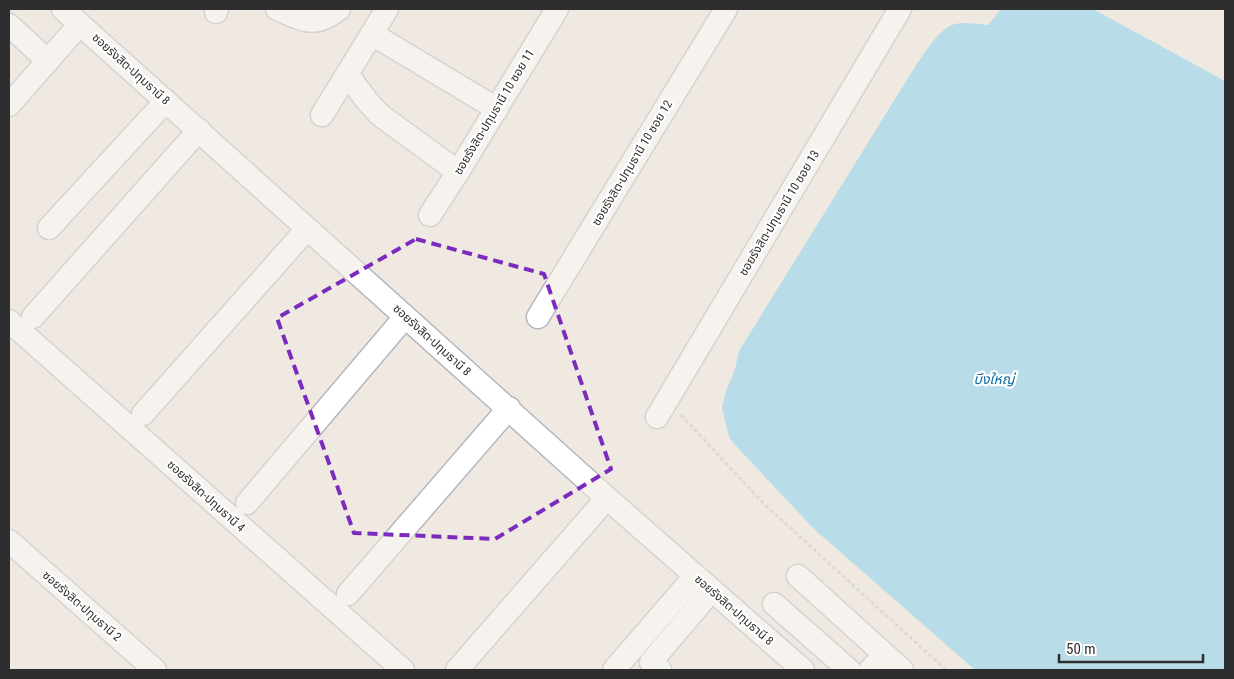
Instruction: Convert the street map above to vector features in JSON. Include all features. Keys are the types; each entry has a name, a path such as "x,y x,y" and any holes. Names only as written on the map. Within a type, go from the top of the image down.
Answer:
{"street":[{"name":"ซอยรังสิต-ปทุมธานี 8","path":"63,9 607,498 803,670"},
{"path":"277,9 307,21 318,22 339,9"},
{"name":"ซอยรังสิต-ปทุมธานี 10 ซอย 11","path":"430,215 557,9"},
{"name":"ซอยรังสิต-ปทุมธานี 10 ซอย 12","path":"538,318 726,9"},
{"name":"ซอยรังสิต-ปทุมธานี 10 ซอย 13","path":"662,408 900,9"},
{"path":"322,115 348,75 384,10"},
{"path":"9,105 80,24"},
{"path":"9,25 48,61"},
{"path":"372,34 497,109"},
{"path":"348,75 380,115 458,172"},
{"path":"49,228 166,101"},
{"path":"33,318 199,130"},
{"path":"143,414 307,229"},
{"path":"247,503 405,317"},
{"name":"ซอยรังสิต-ปทุมธานี 4","path":"9,321 403,670"},
{"path":"348,594 509,408"},
{"path":"457,670 607,498"},
{"name":"ซอยรังสิต-ปทุมธานี 2","path":"9,541 155,670"},
{"path":"798,576 877,663 902,670"},
{"path":"614,670 704,583"},
{"path":"660,670 651,662 704,583"},
{"path":"774,604 849,670"}],"path":[{"path":"662,408 946,670"}],"highlighted area":[{"path":"416,239 544,274 611,469 495,539 354,533 277,318"}],"water":[{"name":"บึงใหญ่","path":"1001,9 1093,9 1225,81 1225,670 975,670 814,529 729,437 722,408 739,351 913,70 930,45 946,28 961,23 988,25"}]}
